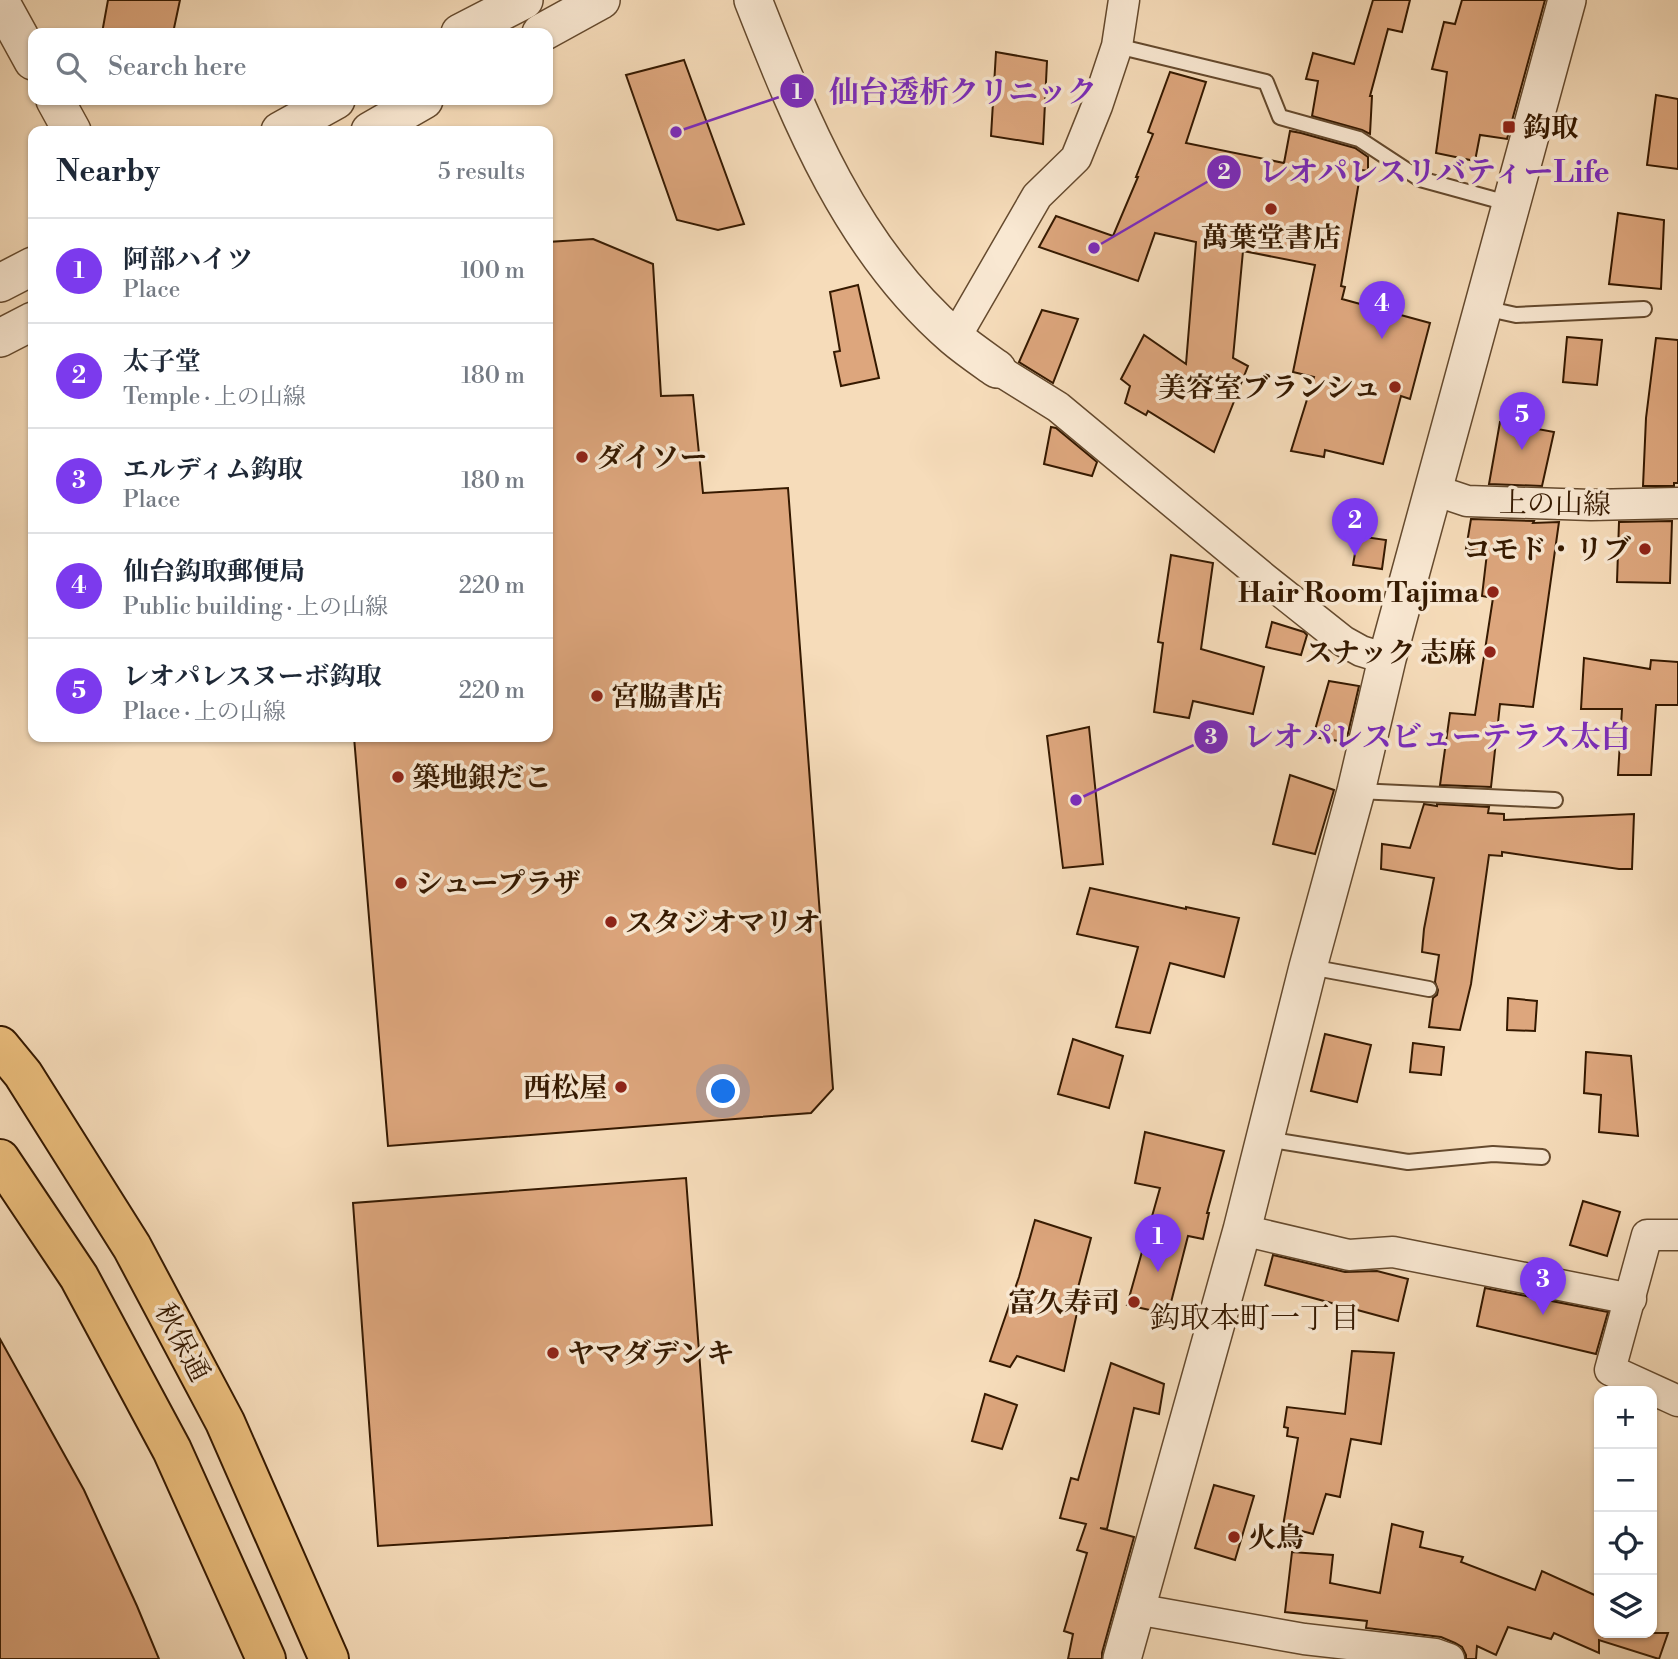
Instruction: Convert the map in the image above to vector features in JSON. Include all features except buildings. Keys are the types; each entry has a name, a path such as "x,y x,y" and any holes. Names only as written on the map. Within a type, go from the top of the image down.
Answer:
{"highway":[{"name":"秋保通","path":"0,1046 23,1074 132,1247 225,1422 329,1659"},
{"path":"0,1159 79,1276 172,1450 266,1659"}],"street":[{"path":"470,28 524,0"},
{"path":"550,28 601,0"},
{"path":"752,0 826,170 846,207 896,278 924,309 955,338 997,369 1058,407 1265,579 1343,640 1360,651 1387,659"},
{"path":"955,338 1037,196 1076,158 1117,46 1124,0"},
{"path":"1122,1659 1242,1230 1308,967 1356,791 1387,659 1567,0"},
{"path":"0,1 28,52"},
{"path":"58,105 69,126"},
{"path":"289,126 327,105"},
{"path":"379,126 415,105"},
{"path":"0,284 28,269"},
{"path":"0,338 28,324"},
{"name":"上の山線","path":"1434,490 1467,501 1591,505 1678,503"},
{"path":"1242,1230 1349,1255 1392,1252 1631,1299"},
{"path":"1678,1235 1647,1235 1611,1370 1678,1401"},
{"path":"1136,1609 1304,1639 1440,1657"}],"lane":[{"path":"1117,46 1266,82 1280,117 1359,139 1420,179 1512,204"},
{"path":"1484,308 1516,315 1644,309"},
{"path":"1356,791 1555,800"},
{"path":"1308,967 1429,989"},
{"path":"1265,1139 1408,1162 1493,1154 1542,1157"}],"place":[{"name":"鈎取","path":"1509,127"},
{"name":"仙台透析クリニック","path":"676,132"},
{"name":"萬葉堂書店","path":"1271,209"},
{"name":"レオパレスリバティーLife","path":"1094,248"},
{"name":"仙台鈎取郵便局","path":"1382,339"},
{"name":"美容室ブランシュ","path":"1395,387"},
{"name":"レオパレスヌーボ鈎取","path":"1522,450"},
{"name":"ダイソー","path":"582,457"},
{"name":"コモド・リブ","path":"1645,549"},
{"name":"太子堂","path":"1355,556"},
{"name":"Hair Room Tajima","path":"1493,592"},
{"name":"スナック 志麻","path":"1490,652"},
{"name":"宮脇書店","path":"597,696"},
{"name":"築地銀だこ","path":"398,777"},
{"name":"レオパレスビューテラス太白","path":"1076,800"},
{"name":"シュープラザ","path":"401,883"},
{"name":"スタジオマリオ","path":"611,922"},
{"name":"西松屋","path":"621,1087"},
{"name":"阿部ハイツ","path":"1158,1272"},
{"name":"富久寿司","path":"1134,1302"},
{"name":"エルディム鈎取","path":"1543,1315"},
{"name":"ヤマダデンキ","path":"553,1353"},
{"name":"火鳥","path":"1234,1537"}],"district":[{"name":"鈎取本町一丁目","path":"1255,1318"}]}
